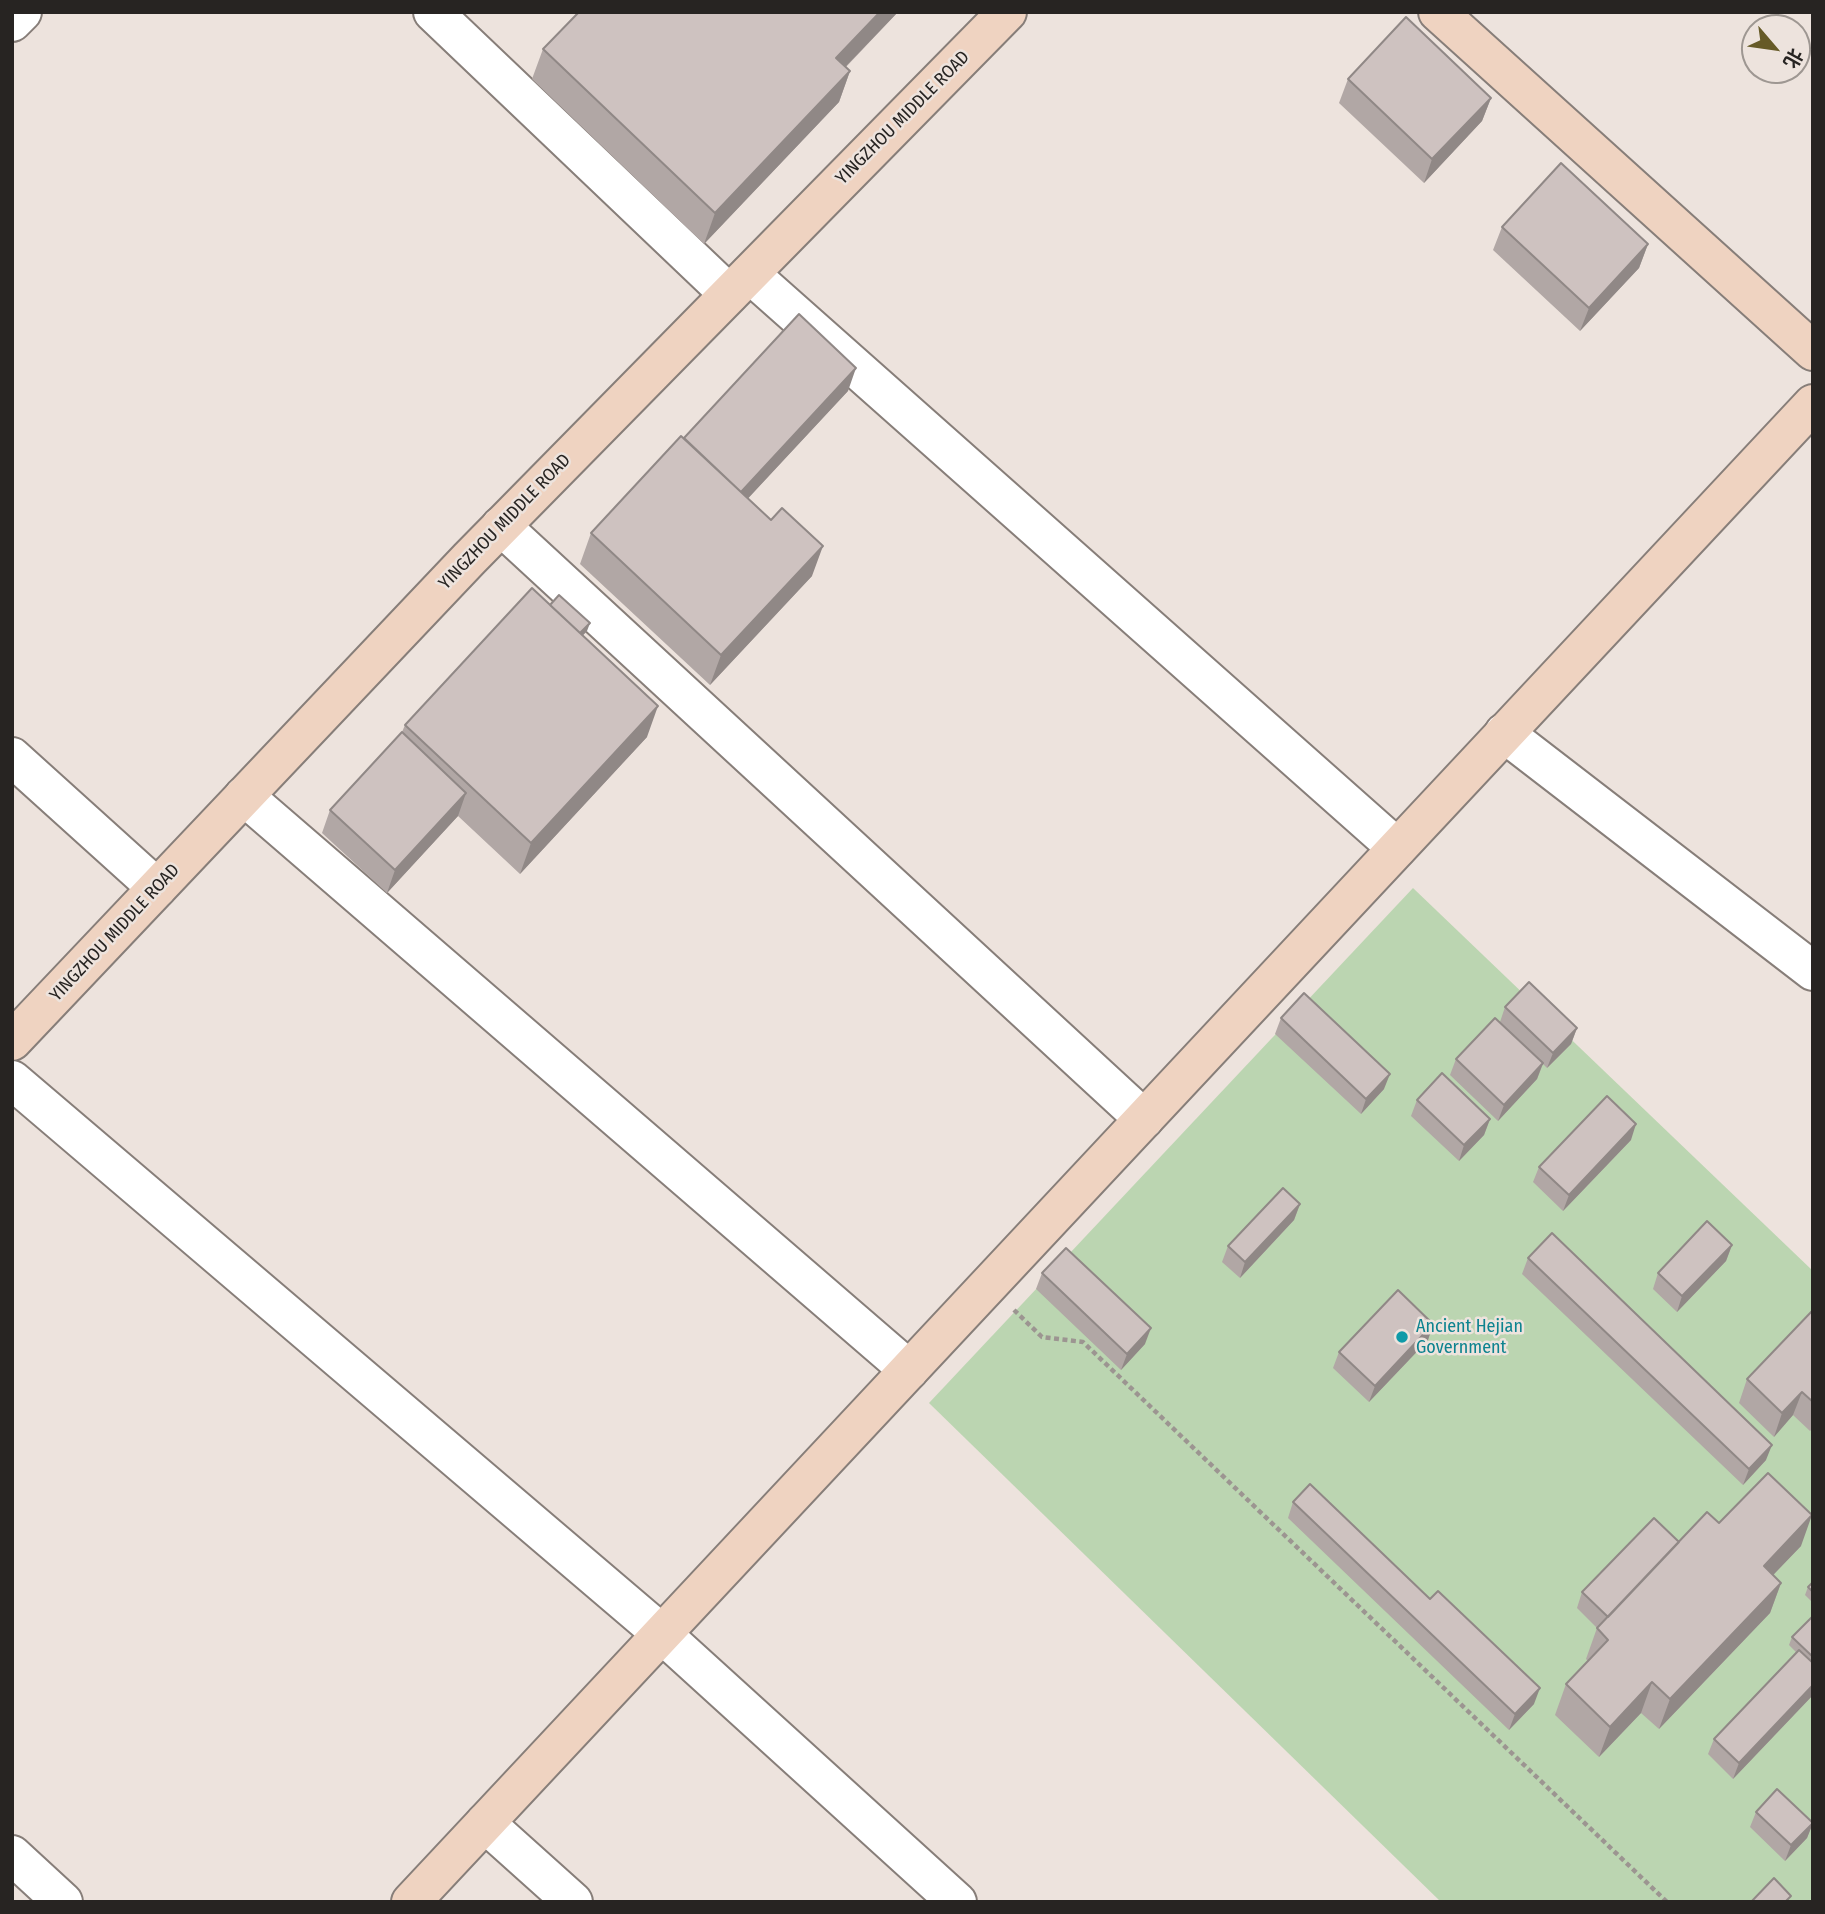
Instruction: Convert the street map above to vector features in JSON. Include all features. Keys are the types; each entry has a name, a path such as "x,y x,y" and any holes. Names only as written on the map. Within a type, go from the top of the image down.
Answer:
{"street":[{"path":"12,22 22,12"},
{"path":"433,12 739,284 1397,848"},
{"name":"YINGZHOU MIDDLE ROAD","path":"12,1041 501,526 1007,12"},
{"path":"1438,12 1810,342"},
{"path":"411,1902 1813,404"},
{"path":"501,526 1144,1119"},
{"path":"1504,733 1813,971"},
{"path":"12,757 158,888"},
{"path":"244,796 909,1370"},
{"path":"12,1080 662,1634 957,1902"},
{"path":"485,1823 573,1902"},
{"path":"12,1855 63,1902"}],"path":[{"path":"988,1286 1042,1337 1083,1342 1667,1902"}],"green space":[{"name":"Ancient Hejian Government","path":"1413,888 1813,1271 1813,1902 1441,1902 929,1403"}],"building":[{"path":"579,12 880,12 836,58 850,71 715,213 543,49"},
{"path":"1406,17 1491,98 1432,159 1348,79"},
{"path":"1561,163 1648,244 1589,308 1502,227"},
{"path":"799,314 856,368 741,492 684,438"},
{"path":"681,436 771,520 782,508 823,546 721,655 591,533"},
{"path":"532,588 658,706 531,843 405,725"},
{"path":"559,595 590,623 580,633 550,605"},
{"path":"402,732 466,793 395,870 330,810"},
{"path":"1529,982 1577,1028 1553,1053 1505,1007"},
{"path":"1304,993 1390,1074 1366,1099 1281,1018"},
{"path":"1495,1018 1543,1063 1504,1105 1456,1059"},
{"path":"1442,1073 1490,1119 1464,1145 1417,1100"},
{"path":"1607,1096 1636,1124 1569,1195 1539,1167"},
{"path":"1283,1188 1300,1204 1245,1262 1228,1246"},
{"path":"1707,1221 1732,1245 1682,1296 1658,1273"},
{"path":"1552,1233 1772,1445 1749,1469 1528,1258"},
{"path":"1066,1248 1151,1328 1127,1354 1042,1273"},
{"path":"1398,1290 1433,1324 1375,1386 1339,1352"},
{"path":"1813,1310 1813,1402 1802,1392 1782,1413 1747,1379"},
{"path":"1768,1473 1812,1515 1764,1566 1781,1583 1670,1699 1652,1682 1610,1727 1566,1684 1608,1640 1597,1628 1707,1512 1719,1523"},
{"path":"1310,1484 1430,1599 1438,1591 1540,1688 1515,1714 1293,1502"},
{"path":"1654,1518 1679,1542 1608,1617 1582,1592"},
{"path":"1813,1616 1813,1657 1792,1637"},
{"path":"1799,1650 1813,1663 1813,1685 1739,1763 1714,1739"},
{"path":"1777,1789 1813,1823 1791,1845 1756,1812"},
{"path":"1774,1878 1791,1896 1785,1902 1751,1902"}],"place":[{"name":"Ancient Hejian Government","path":"1402,1337"}]}
